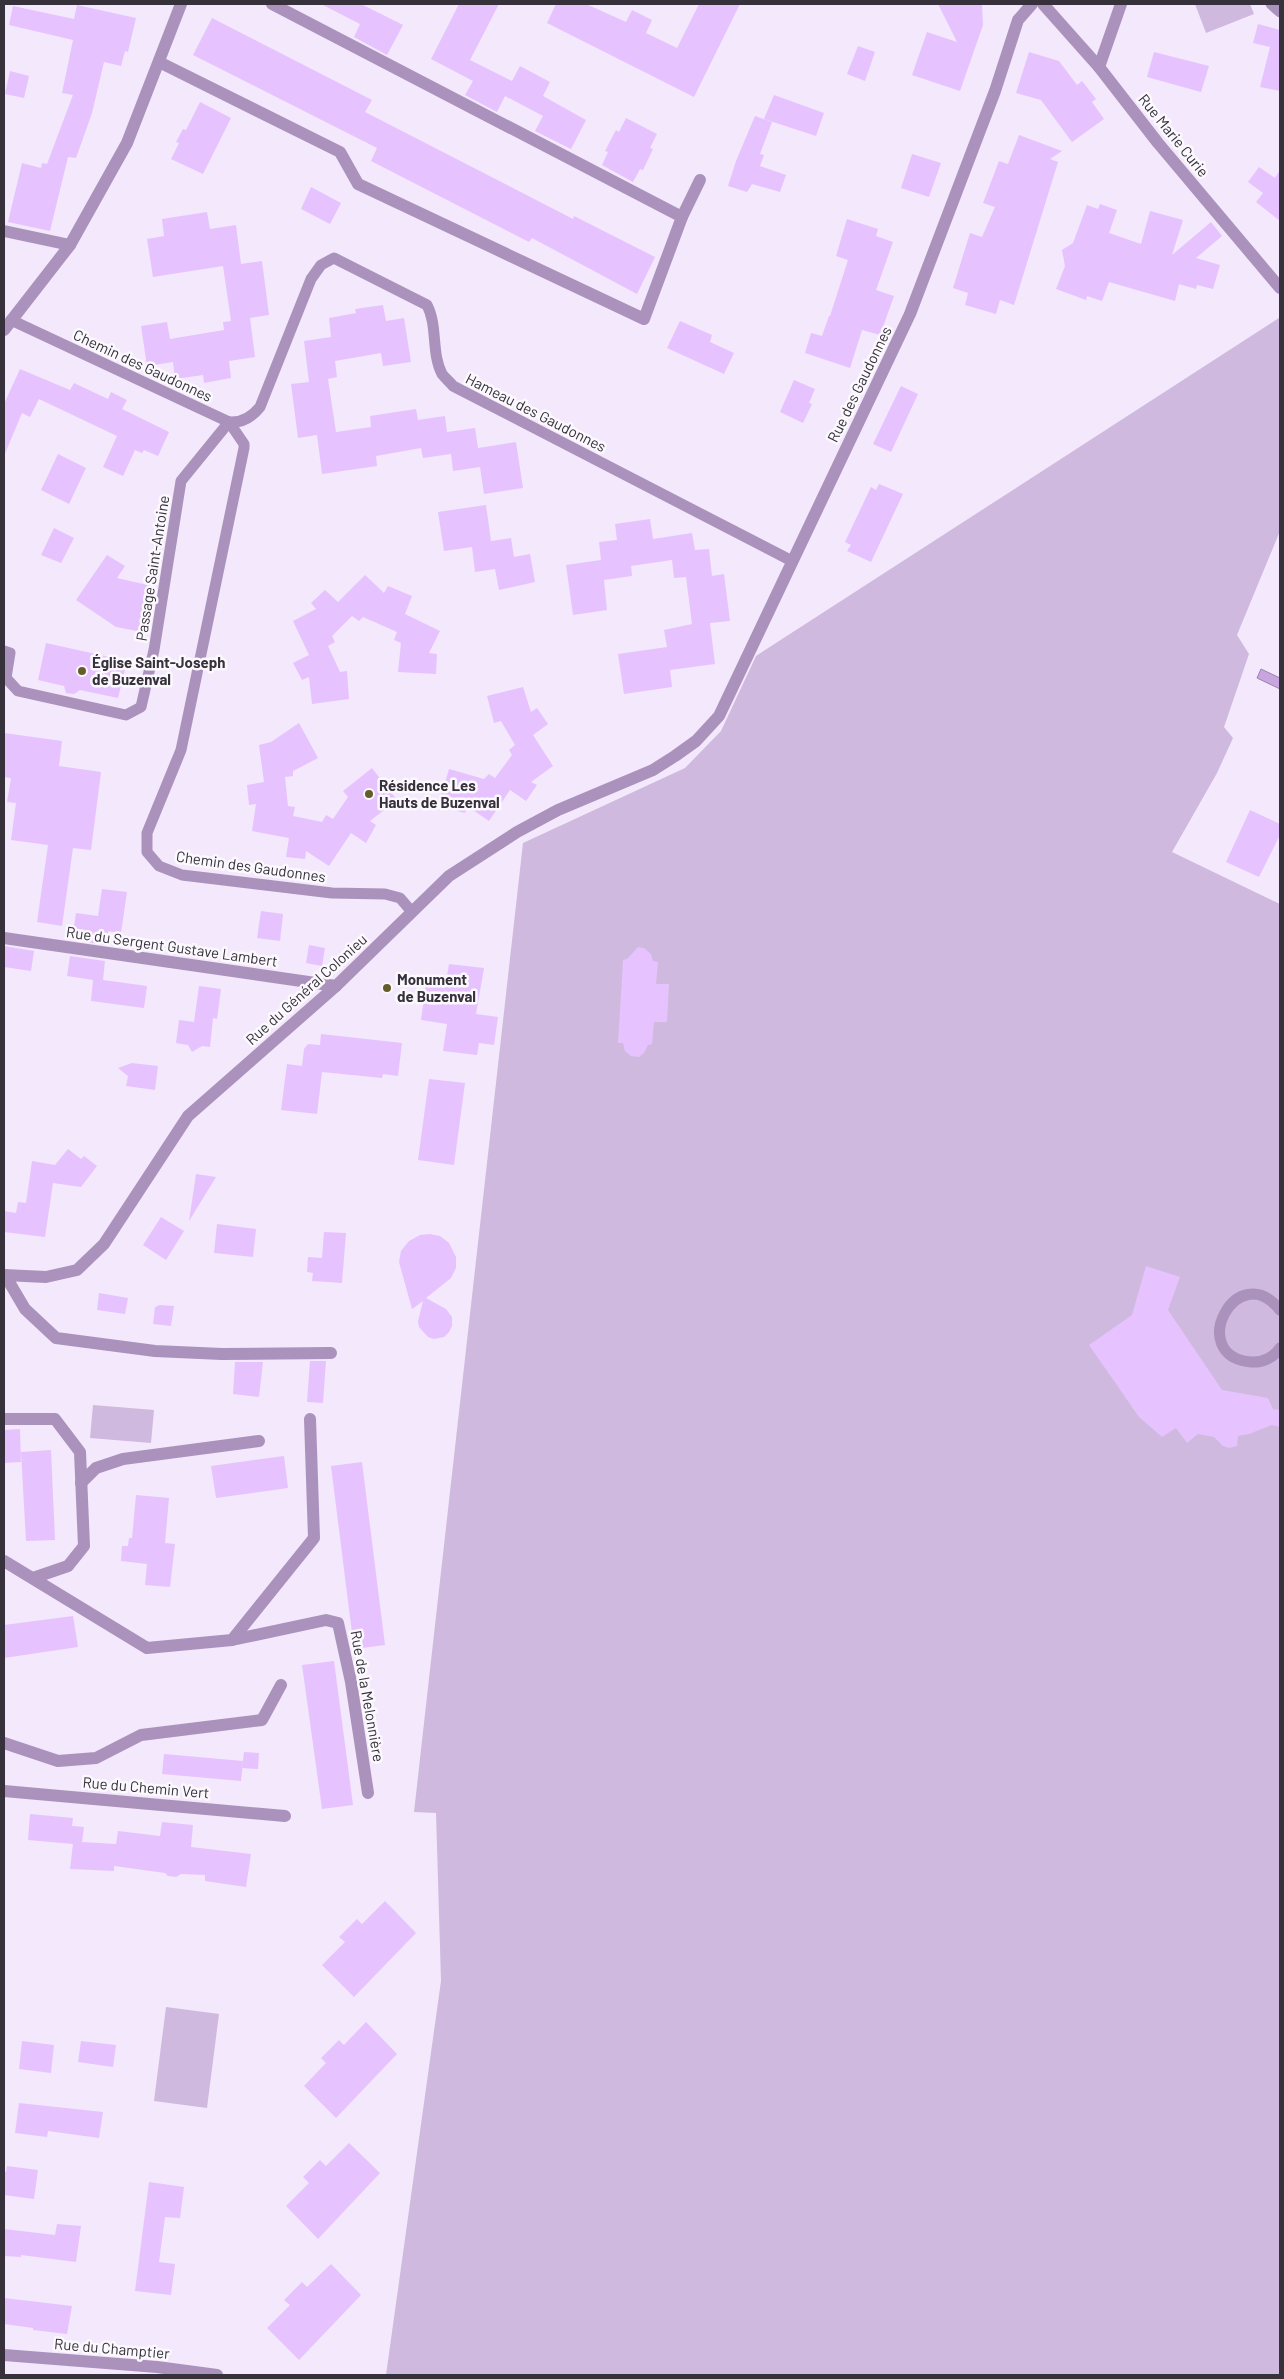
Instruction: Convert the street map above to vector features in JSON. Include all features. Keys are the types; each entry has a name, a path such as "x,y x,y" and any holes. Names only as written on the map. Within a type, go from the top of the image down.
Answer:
{"street":[{"path":"7,325 70,245 127,143 181,4"},
{"path":"272,4 682,217"},
{"name":"Rue des Gaudonnes","path":"675,756 696,741 719,716 910,314 995,91 1018,20 1032,4"},
{"name":"Rue Marie Curie","path":"1043,4 1099,66 1158,143 1280,288"},
{"path":"1099,66 1121,4"},
{"path":"159,62 340,152 358,184 644,319 682,217 700,180"},
{"path":"4,231 70,245"},
{"name":"Rue du Général Colonieu","path":"4,1275 46,1277 77,1270 104,1244 188,1116 336,986 449,876 517,832 558,810 653,770 675,756"},
{"name":"Rue du Sergent Gustave Lambert","path":"4,938 336,986"},
{"path":"4,1275 25,1309 56,1338 155,1351 222,1354 331,1353"},
{"path":"4,1420 55,1419 80,1452 84,1546 68,1566 33,1578"},
{"path":"232,1640 314,1538 310,1419"},
{"path":"81,1482 96,1468 123,1460 259,1442"},
{"name":"Rue de la Melonnière","path":"4,1562 147,1648 232,1640 326,1620 338,1623 351,1682 368,1793"},
{"path":"4,1743 58,1762 96,1758 141,1735 262,1720 281,1685"},
{"name":"Rue du Chemin Vert","path":"4,1791 286,1816"},
{"name":"Rue du Champtier","path":"4,2355 217,2375"}],"lane":[{"path":"1271,4 1280,12"},
{"name":"Hameau des Gaudonnes","path":"229,422 236,423 254,416 260,407 310,279 321,265 334,258 427,304 433,316 437,355 442,374 454,386 792,561"},
{"name":"Chemin des Gaudonnes","path":"7,325 229,422 244,444 181,750 147,833 147,852 159,866 182,874 332,892 385,894 400,898 412,912"},
{"name":"Passage Saint-Antoine","path":"4,651 10,653 6,678 18,691 126,715 141,707 154,650 181,481 229,422"},
{"path":"1280,1310 1267,1298 1246,1296 1228,1306 1222,1315 1219,1326 1220,1338 1225,1348 1234,1357 1244,1362 1256,1363 1267,1359 1280,1348"}],"shaded area":[{"path":"1195,4 1250,4 1254,14 1206,33"},
{"path":"1279,318 1280,531 1237,635 1249,654 1224,727 1233,738 1217,773 1172,852 1280,904 1280,2375 386,2375 441,1981 436,1813 414,1812 523,843 685,768 721,731 756,656"},
{"path":"1261,669 1280,678 1280,689 1257,678"},
{"path":"93,1405 154,1410 151,1443 90,1438"},
{"path":"166,2007 219,2014 207,2108 154,2101"}],"building":[{"path":"321,4 361,4 403,25 387,55 354,37 360,24"},
{"path":"459,4 499,4 470,60 512,81 520,66 550,82 543,96 586,120 571,149 535,131 543,116 505,96 497,112 465,95 473,81 431,59"},
{"path":"556,4 586,4 626,22 632,10 652,20 646,33 677,48 699,4 740,4 694,97 547,23"},
{"path":"938,4 982,4 983,25 960,91 912,75 927,32 957,42"},
{"path":"77,5 136,18 128,52 125,51 121,66 104,62 92,113 76,158 68,157 50,231 8,222 22,163 41,168 42,163 47,164 73,95 62,93 73,40 9,25 13,6 74,19"},
{"path":"212,18 372,100 365,112 573,219 574,216 655,257 637,294 532,238 529,242 371,161 377,148 193,55"},
{"path":"1258,24 1280,30 1280,91 1260,87 1270,47 1253,43"},
{"path":"858,46 875,52 865,81 847,74"},
{"path":"1029,52 1059,61 1077,85 1082,81 1096,99 1092,102 1104,119 1072,142 1041,100 1016,93"},
{"path":"1154,52 1209,66 1201,92 1147,77"},
{"path":"10,71 29,76 24,98 5,94"},
{"path":"774,95 824,113 816,136 764,119"},
{"path":"200,102 231,118 203,174 171,159 179,143 176,142 183,129 186,130"},
{"path":"755,116 772,122 760,154 764,155 760,166 786,175 780,192 752,184 747,192 728,186 736,161"},
{"path":"626,118 657,134 650,148 653,149 643,170 640,169 633,182 602,165 608,152 605,151 616,130 619,132"},
{"path":"1019,135 1062,151 1050,159 1058,162 1014,305 1000,300 996,314 965,305 968,293 953,288 970,233 982,237 995,207 983,203 999,161 1008,164"},
{"path":"912,154 941,163 929,197 901,188"},
{"path":"1259,167 1275,178 1280,170 1280,221 1256,202 1263,193 1248,182"},
{"path":"311,187 341,203 330,224 301,209"},
{"path":"1100,204 1117,210 1109,233 1141,244 1150,211 1183,220 1172,255 1211,222 1222,236 1196,258 1220,265 1213,289 1197,285 1196,289 1179,284 1175,301 1109,282 1102,301 1087,296 1086,300 1056,289 1065,266 1062,250 1073,243 1087,205 1098,209"},
{"path":"207,212 210,229 236,225 241,264 262,261 269,315 250,318 255,357 229,361 231,378 204,383 203,375 175,379 173,362 147,366 141,326 167,322 170,339 224,330 223,322 231,321 223,266 153,277 147,239 164,236 162,219"},
{"path":"847,219 878,229 876,236 893,242 876,290 894,296 880,335 862,330 850,368 805,353 811,333 822,336 848,260 836,256"},
{"path":"383,305 386,321 404,318 411,362 383,366 381,353 335,361 337,377 328,379 336,432 371,427 370,416 416,409 418,420 445,416 447,432 475,428 478,448 516,442 523,488 484,494 480,467 453,471 451,454 423,458 421,448 376,456 377,466 322,474 317,435 298,438 291,384 309,382 304,341 331,337 329,318 356,313 355,309"},
{"path":"680,321 712,335 710,342 734,353 724,374 667,348"},
{"path":"20,369 70,390 74,383 108,399 111,392 127,400 122,409 169,432 158,456 144,450 142,453 135,450 123,476 103,467 117,436 39,399 30,417 22,413 4,456 4,404"},
{"path":"794,380 815,389 809,403 812,404 803,423 780,412"},
{"path":"901,386 918,394 891,452 873,444"},
{"path":"58,454 86,468 69,504 41,490"},
{"path":"879,484 903,494 871,562 847,551 851,545 845,542 871,487 876,490"},
{"path":"486,505 491,541 511,538 514,557 530,554 535,582 499,590 495,569 475,572 472,547 444,551 438,512"},
{"path":"650,519 653,539 692,533 695,550 709,549 712,576 724,574 730,621 710,623 715,664 670,670 672,687 624,694 618,654 667,647 664,630 692,624 686,577 674,578 672,560 631,566 632,576 604,580 607,610 573,615 566,565 601,560 599,542 617,540 615,524"},
{"path":"54,528 74,538 61,563 41,555"},
{"path":"107,555 125,566 117,578 152,586 142,632 116,627 76,600"},
{"path":"365,575 384,593 388,586 412,596 405,614 440,631 429,653 437,654 436,674 398,672 401,643 394,640 397,632 363,617 359,621 352,616 332,636 335,642 328,646 340,672 347,671 349,699 312,704 309,677 302,680 293,663 309,655 293,621 316,609 311,603 325,590 338,602"},
{"name":"Église Saint-Joseph de Buzenval","path":"46,643 127,661 118,698 80,690 74,694 66,693 64,686 38,680"},
{"name":"Résidence Les Hauts de Buzenval","path":"523,687 531,712 537,708 548,724 533,735 553,766 531,782 537,785 526,801 510,790 489,821 467,806 465,813 438,806 449,769 484,779 489,774 495,778 512,755 509,750 515,745 501,721 494,723 487,696"},
{"name":"Résidence Les Hauts de Buzenval","path":"299,723 318,758 293,771 293,776 285,777 288,806 295,807 293,816 322,822 326,815 333,819 348,797 343,791 372,768 397,800 370,821 376,825 366,843 351,833 329,866 306,851 305,859 286,857 289,838 252,831 256,804 249,805 247,785 264,782 259,745 271,742"},
{"path":"4,733 62,741 59,766 101,772 91,850 73,848 62,926 37,922 48,845 11,840 16,803 7,802 11,778 4,777"},
{"path":"1250,810 1280,824 1280,835 1259,877 1226,862"},
{"path":"102,889 127,892 121,933 108,931 107,945 72,940 76,913 98,916"},
{"path":"261,911 283,914 280,941 257,938"},
{"path":"309,945 325,948 322,966 306,963"},
{"path":"4,946 34,951 31,971 4,967"},
{"path":"638,947 644,948 651,954 653,961 658,962 656,984 669,984 667,1022 654,1022 652,1044 648,1045 644,1053 639,1057 631,1056 625,1051 623,1043 618,1043 623,960 627,959"},
{"path":"70,956 105,961 103,980 147,986 144,1008 91,1001 93,980 67,976"},
{"path":"449,964 484,968 476,1014 498,1017 494,1045 479,1043 477,1055 443,1051 447,1024 421,1020 426,985 445,988"},
{"path":"199,986 221,989 217,1019 213,1018 210,1047 202,1046 192,1052 188,1045 176,1043 179,1020 194,1022"},
{"path":"321,1034 402,1043 398,1076 383,1074 382,1078 322,1072 317,1114 281,1110 287,1064 302,1066 304,1049 308,1044 320,1045"},
{"path":"132,1063 158,1066 155,1090 126,1086 128,1076 118,1068"},
{"path":"429,1079 465,1083 454,1165 418,1160"},
{"path":"68,1149 81,1159 84,1156 97,1166 81,1187 53,1183 45,1237 4,1232 4,1211 16,1213 18,1202 26,1203 32,1161 55,1165"},
{"path":"196,1174 216,1177 189,1221"},
{"path":"161,1217 184,1231 166,1260 143,1245"},
{"path":"217,1224 256,1229 253,1257 214,1253"},
{"path":"324,1232 346,1233 342,1283 312,1281 313,1273 307,1272 308,1257 322,1258"},
{"path":"420,1235 440,1236 449,1243 456,1257 456,1268 451,1278 426,1298 446,1309 452,1317 452,1326 449,1332 444,1337 434,1339 428,1337 419,1327 418,1321 423,1301 412,1309 399,1262 401,1251 409,1241"},
{"path":"1146,1266 1180,1277 1168,1310 1222,1390 1268,1398 1273,1409 1280,1410 1280,1427 1272,1425 1238,1436 1237,1446 1229,1448 1223,1446 1214,1437 1198,1434 1187,1443 1176,1428 1162,1437 1139,1417 1089,1345 1132,1315"},
{"path":"99,1293 128,1298 125,1314 97,1310"},
{"path":"160,1305 174,1306 171,1326 153,1324 155,1307"},
{"path":"310,1361 326,1361 323,1403 307,1402"},
{"path":"235,1362 263,1362 259,1397 233,1394"},
{"path":"20,1429 21,1462 4,1463 4,1430"},
{"path":"51,1450 55,1540 26,1541 21,1452"},
{"path":"284,1456 288,1488 216,1498 211,1466"},
{"path":"362,1462 385,1645 354,1649 331,1466"},
{"path":"136,1495 169,1498 165,1543 175,1544 170,1587 145,1585 147,1564 121,1561 122,1546 128,1546 129,1538 132,1538"},
{"path":"73,1616 78,1647 4,1658 4,1625"},
{"path":"334,1661 353,1805 322,1809 302,1665"},
{"path":"244,1752 259,1753 258,1769 242,1768"},
{"path":"164,1754 243,1761 241,1781 162,1774"},
{"path":"30,1814 73,1818 72,1826 84,1827 82,1842 116,1844 118,1831 160,1836 162,1822 193,1825 191,1847 251,1854 246,1887 205,1881 205,1875 181,1874 176,1877 168,1876 165,1873 114,1866 114,1871 70,1869 73,1844 28,1840"},
{"path":"385,1901 416,1933 354,1997 322,1965 345,1942 339,1937 357,1919 362,1924"},
{"path":"366,2022 397,2054 336,2118 304,2086 326,2063 321,2058 339,2040 344,2045"},
{"path":"22,2041 54,2045 51,2073 19,2069"},
{"path":"81,2041 116,2045 113,2067 78,2062"},
{"path":"19,2103 103,2112 99,2138 48,2131 47,2137 15,2133"},
{"path":"349,2143 380,2173 318,2239 286,2206 309,2183 303,2177 320,2160 326,2166"},
{"path":"7,2166 38,2170 34,2199 4,2195 4,2172 6,2172"},
{"path":"149,2182 184,2187 180,2218 165,2217 159,2262 175,2264 171,2295 135,2291"},
{"path":"57,2224 81,2226 76,2262 21,2255 21,2257 4,2256 4,2229 55,2235"},
{"path":"331,2264 361,2295 299,2360 267,2328 290,2305 284,2300 302,2282 307,2287"},
{"path":"4,2298 72,2306 67,2334 4,2324"}],"place":[{"name":"Église Saint-Joseph de Buzenval","path":"82,671"},
{"name":"Résidence Les Hauts de Buzenval","path":"369,794"},
{"name":"Monument de Buzenval","path":"387,988"}]}
